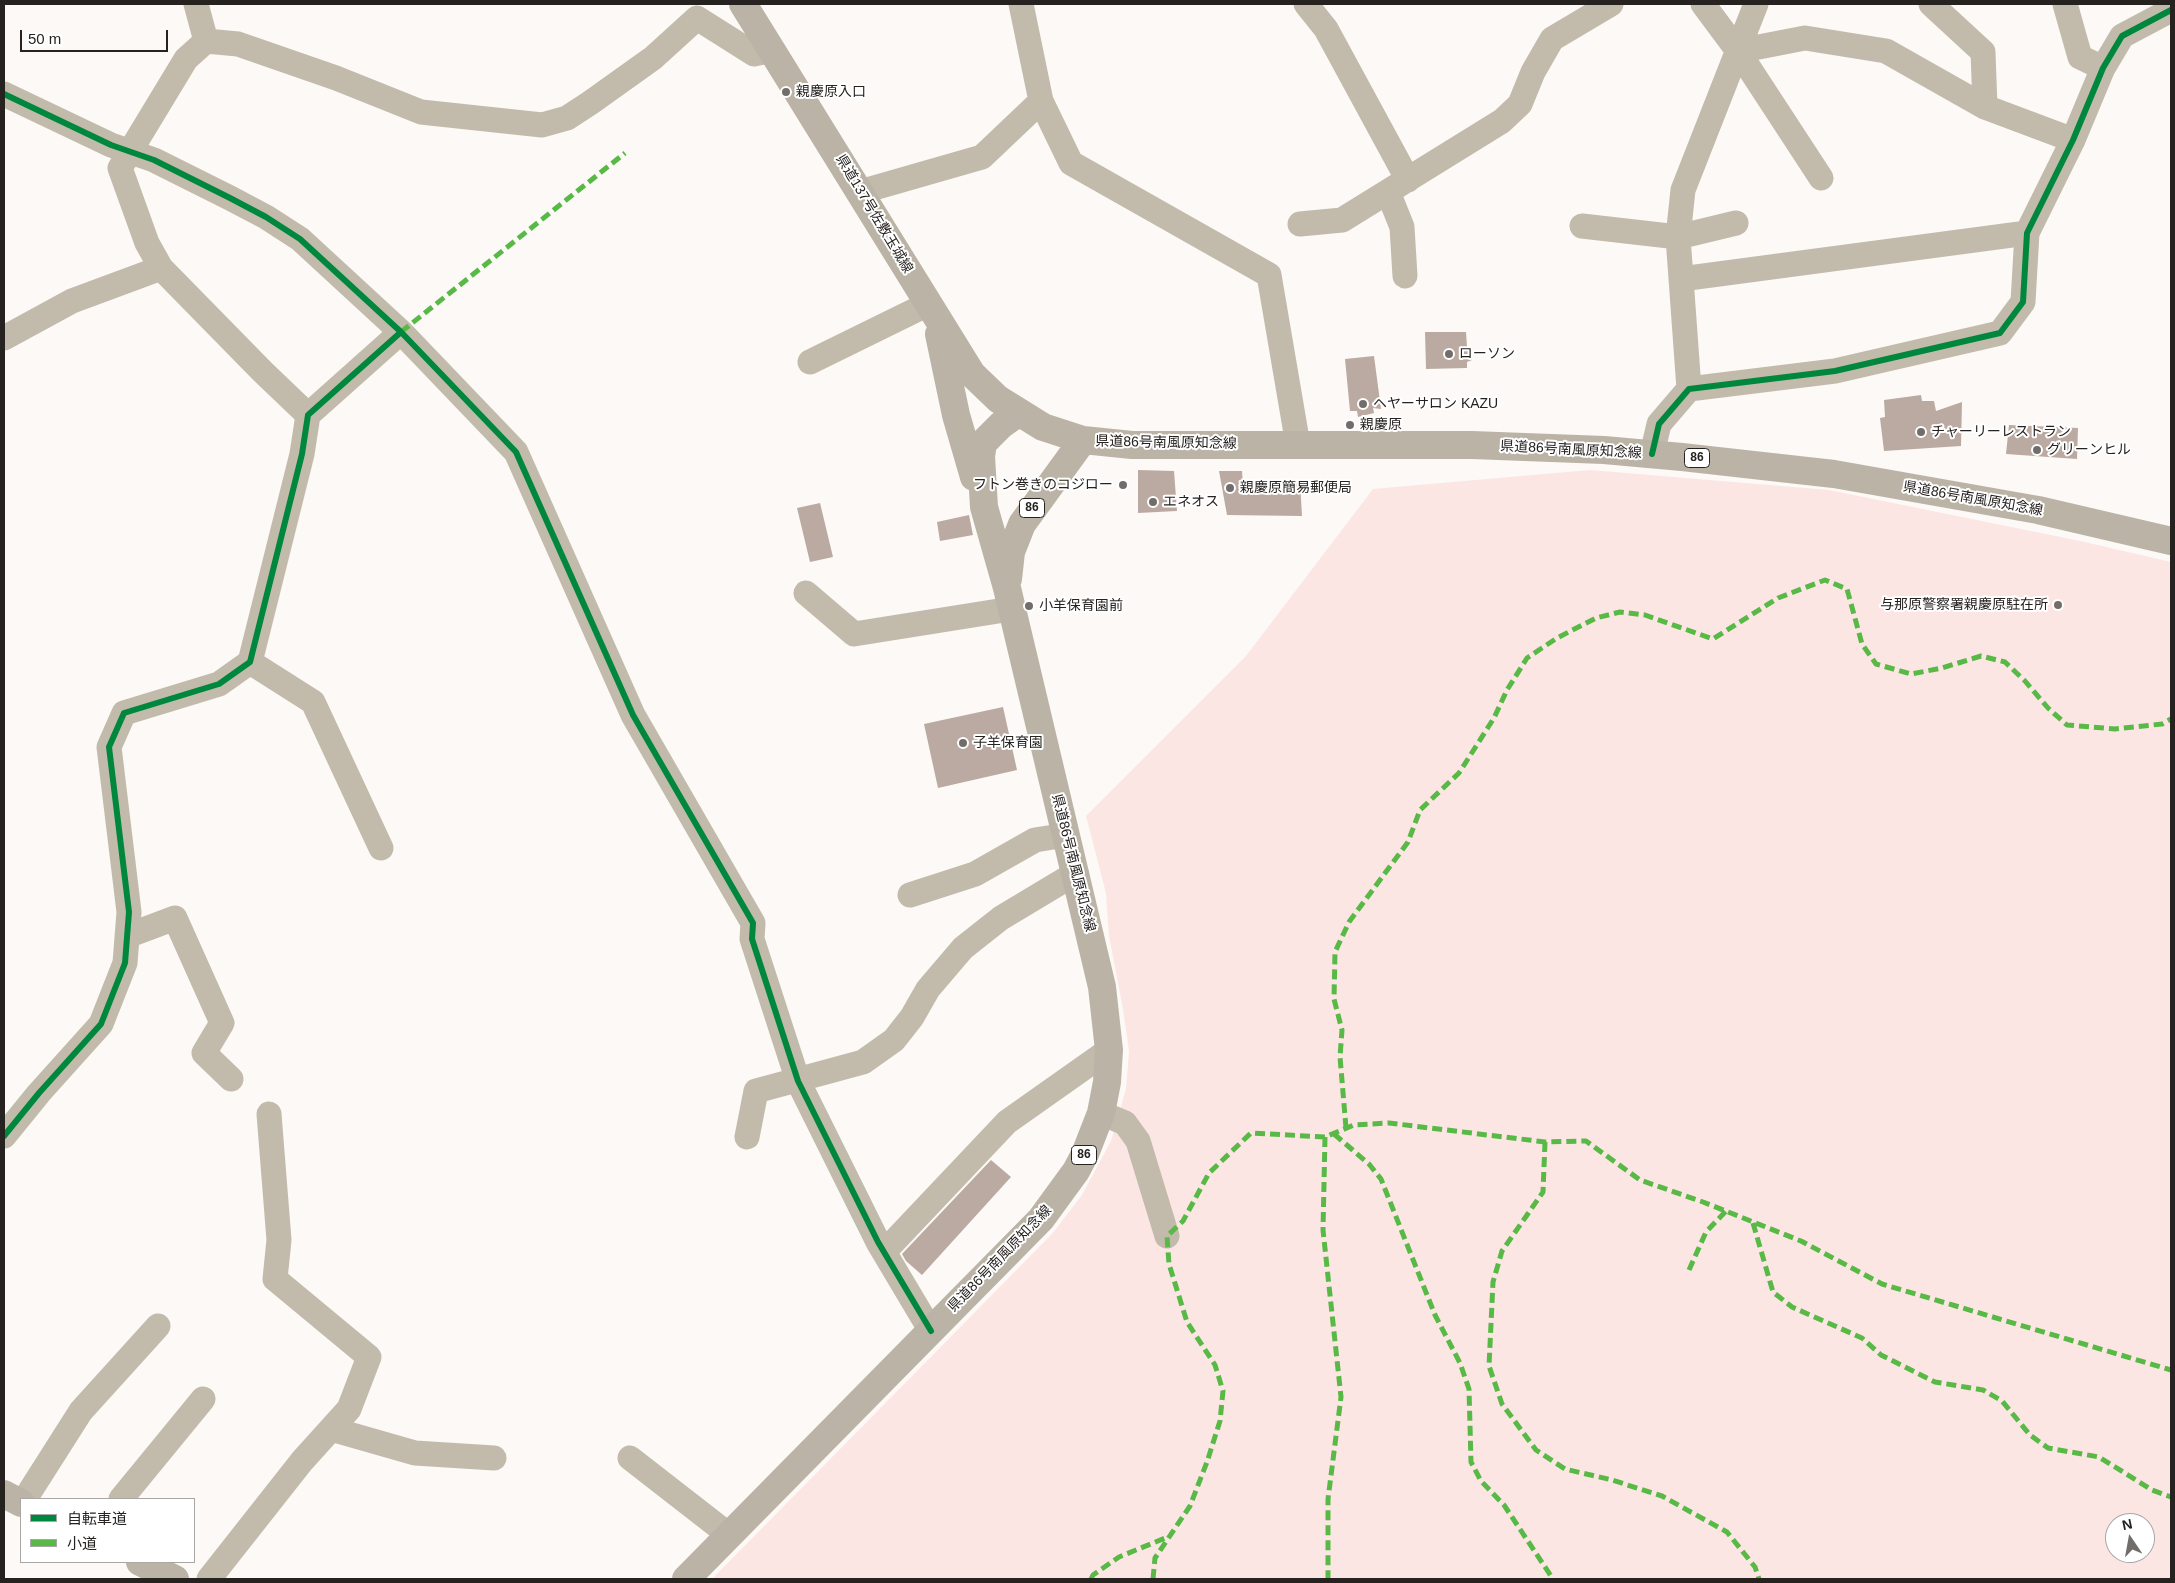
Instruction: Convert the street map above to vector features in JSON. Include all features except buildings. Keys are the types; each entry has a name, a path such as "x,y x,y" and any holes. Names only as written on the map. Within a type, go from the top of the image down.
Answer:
{"main road":[{"name":"県道137号佐敷玉城線","path":"743,4 933,313 978,380 998,399 1018,412"},
{"path":"933,313 958,423 984,507"},
{"name":"県道86号南風原知念線","path":"686,1579 1041,1220 1076,1171 1085,1154 1101,1112 1107,1082 1109,1050 1102,987 1009,598 984,507 981,456 983,443 1000,425 1018,412 1044,427 1083,440 1132,445 1472,446 1604,450 1834,474 2038,510 2171,541"},
{"name":"県道86号南風原知念線","path":"1009,598 1011,552 1022,524 1083,440"},
{"path":"4,1494 20,1502"},
{"path":"142,1563 175,1579"}],"street":[{"path":"196,4 206,41"},
{"path":"1021,4 1042,101 1071,163 1268,275 1298,445"},
{"path":"1306,4 1326,29 1398,186 1405,276"},
{"path":"1300,224 1342,220 1502,121 1520,104 1533,72 1552,39 1611,4"},
{"path":"1703,4 1738,51 1822,178"},
{"path":"1689,389 1678,238 1683,190 1756,4"},
{"path":"1931,4 1983,52 1985,108"},
{"path":"2065,4 2080,57 2103,68"},
{"path":"1652,454 1659,424 1689,389 1835,371 2000,333 2023,302 2027,233 2073,140 2103,68 2122,36 2171,10"},
{"path":"308,415 160,268 147,243 120,168 129,150 186,59 206,41 238,44 336,78 421,112 542,125 567,118 590,103 653,58 697,18 754,54 773,50"},
{"path":"1738,51 1805,38 1886,51 1985,108 2073,140"},
{"path":"4,94 111,145 129,150 230,198 266,217 300,239 401,332 516,452 633,715 753,923 752,939 798,1081 884,1252 930,1331"},
{"path":"860,192 982,157 1042,101"},
{"path":"1582,226 1678,238 1736,223"},
{"path":"1681,279 2027,233"},
{"path":"4,338 72,301 160,268"},
{"path":"810,362 933,313"},
{"path":"4,1134 101,1024 125,963 129,912 108,747 124,713 219,684 250,662 302,454 308,415 401,332"},
{"path":"806,593 854,634 1009,598"},
{"path":"250,662 313,702 380,848"},
{"path":"910,895 975,874 1035,840 1066,835"},
{"path":"747,1137 756,1091 863,1062 894,1040 912,1017 928,989 963,948 1001,918 1076,873"},
{"path":"127,936 175,918 222,1024 204,1053 230,1079"},
{"path":"884,1252 1008,1122 1109,1050"},
{"path":"1101,1112 1125,1124 1138,1140 1167,1236"},
{"path":"209,1579 302,1461 349,1410 369,1357 275,1279 278,1240 269,1114"},
{"path":"26,1498 81,1411 158,1326"},
{"path":"122,1498 203,1399"},
{"path":"331,1429 415,1453 494,1458"},
{"path":"630,1458 730,1535"}],"shaded area":[{"path":"1590,470 1829,490 2080,541 2171,562 2171,1579 712,1579 1052,1234 1082,1195 1111,1141 1126,1089 1129,1051 1109,936 1106,893 1086,816 1246,656 1373,489"}],"marked path":[{"path":"401,332 625,153"},
{"path":"1346,1128 1340,1057 1342,1030 1334,999 1335,952 1349,922 1408,842 1420,810 1459,773 1494,718 1507,690 1527,658 1557,638 1596,618 1620,612 1645,615 1713,639 1778,598 1825,580 1847,589 1862,644 1876,664 1911,674 1942,668 1981,656 2005,662 2025,681 2048,708 2067,725 2115,729 2162,724 2171,719"},
{"path":"1153,1579 1155,1558 1190,1506 1207,1462 1220,1421 1223,1391 1215,1365 1187,1322 1169,1264 1167,1236 1183,1221 1209,1173 1251,1133 1325,1137 1354,1125 1389,1123 1545,1142 1586,1141 1640,1180 1703,1202 1801,1241 1882,1284 2171,1370"},
{"path":"1334,1134 1369,1164 1381,1179 1435,1315 1460,1363 1469,1389 1471,1462 1481,1481 1504,1505 1553,1579"},
{"path":"1325,1137 1323,1230 1341,1397 1328,1499 1328,1579"},
{"path":"1545,1142 1543,1192 1502,1251 1493,1282 1489,1366 1502,1404 1536,1450 1565,1469 1612,1480 1662,1496 1727,1532 1755,1567 1759,1579"},
{"path":"1689,1270 1706,1232 1726,1211"},
{"path":"1753,1223 1773,1292 1792,1307 1862,1338 1881,1355 1935,1382 1983,1390 2002,1401 2030,1435 2048,1448 2099,1457 2152,1490 2171,1497"},
{"path":"1091,1579 1093,1575 1119,1557 1170,1536"}],"cycle path":[{"path":"1652,454 1659,424 1689,389 1835,371 2000,333 2023,302 2027,233 2073,140 2103,68 2122,36 2171,10"},
{"path":"4,94 111,145 154,160 266,217 300,239 401,332 516,452 633,715 753,923 752,939 798,1081 878,1242 931,1331"},
{"path":"4,1136 39,1093 101,1024 125,963 129,912 109,747 124,713 219,684 250,662 302,454 308,415 401,332"}],"place":[{"name":"親慶原入口","path":"786,92"},
{"name":"ローソン","path":"1449,354"},
{"name":"ヘヤーサロン KAZU","path":"1363,404"},
{"name":"親慶原","path":"1350,425"},
{"name":"チャーリーレストラン","path":"1921,432"},
{"name":"グリーンヒル","path":"2037,450"},
{"name":"フトン巻きのコジロー","path":"1123,485"},
{"name":"親慶原簡易郵便局","path":"1230,488"},
{"name":"エネオス","path":"1153,502"},
{"name":"与那原警察署親慶原駐在所","path":"2058,605"},
{"name":"小羊保育園前","path":"1029,606"},
{"name":"子羊保育園","path":"963,743"}]}
